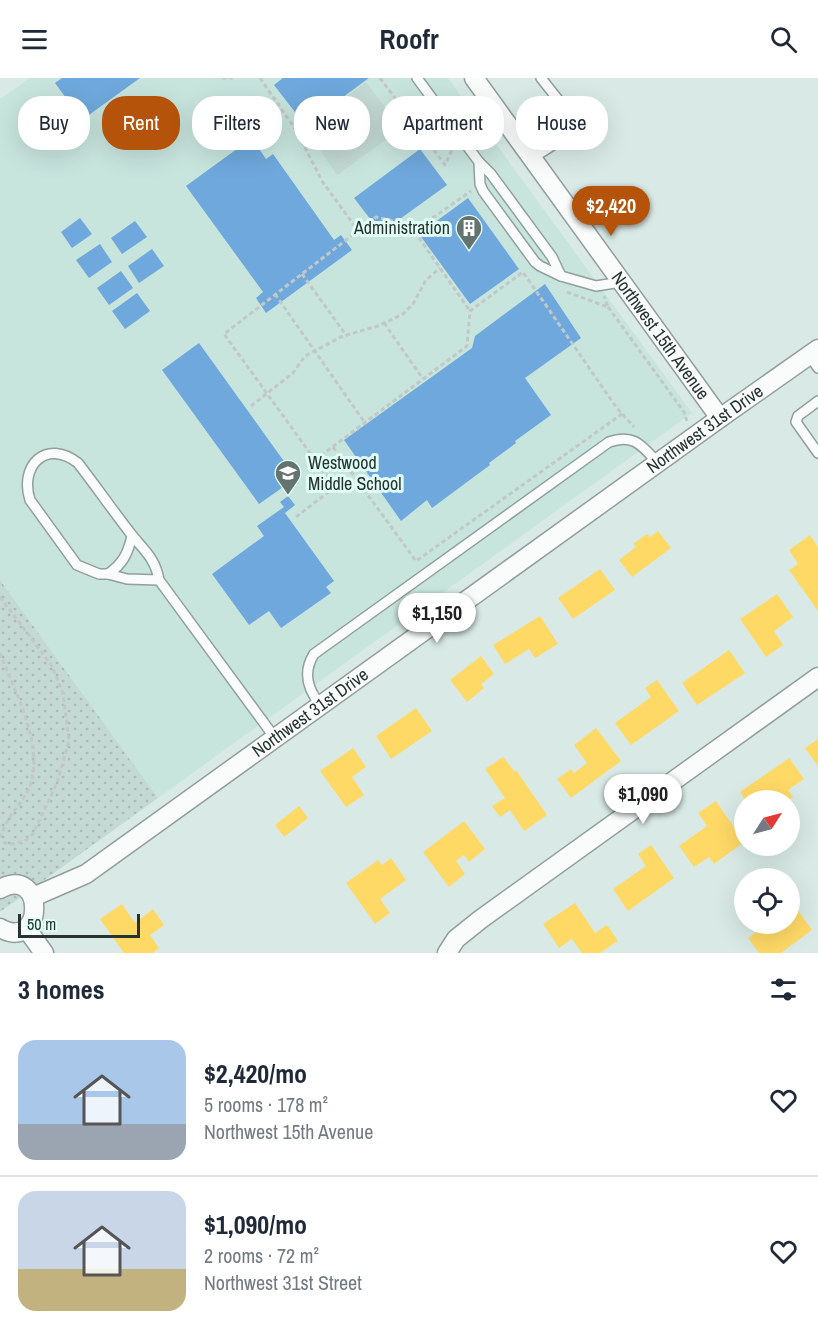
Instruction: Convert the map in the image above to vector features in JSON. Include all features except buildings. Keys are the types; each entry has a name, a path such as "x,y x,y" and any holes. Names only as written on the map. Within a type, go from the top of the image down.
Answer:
{"street":[{"name":"Northwest 15th Avenue","path":"474,78 720,418"},
{"name":"Northwest 31st Drive","path":"33,897 86,874 720,418 815,358"},
{"path":"447,953 456,939 481,919 818,677"},
{"path":"0,889 7,886 22,888 33,897 35,913 26,928 14,932 0,928"},
{"path":"26,928 44,953"}],"lane":[{"path":"417,78 552,257 561,276"},
{"path":"532,158 564,135 572,122 571,116 541,78"},
{"path":"479,162 480,184 489,200 535,262 561,276 599,285 621,282"},
{"path":"818,401 798,416 796,422 818,453"},
{"path":"321,705 311,694 308,683 307,669 314,654 609,442 621,438 635,441 658,463"},
{"path":"159,580 127,579 99,574 77,566 30,500 27,490 29,470 37,459 45,454 63,454 78,463 132,536 145,548 157,568 159,580 275,738"},
{"path":"108,574 122,562 128,552 132,536"}],"path":[{"path":"222,78 233,78"},
{"path":"380,78 445,165 453,147 459,154"},
{"path":"261,79 296,130 322,181 359,232"},
{"path":"414,231 472,191 470,181"},
{"path":"296,517 335,487 315,460 267,394 224,334 376,218 410,225 470,311 467,346 315,460"},
{"path":"251,406 292,373 305,356 346,335 384,323 403,314 413,304 426,280 440,268"},
{"path":"470,311 523,272 622,414 631,425 640,431"},
{"path":"302,274 346,335"},
{"path":"533,288 538,284"},
{"path":"599,285 608,307 684,412 688,423"},
{"path":"562,290 608,307"},
{"path":"275,294 365,423"},
{"path":"384,323 423,379"},
{"path":"333,447 416,561 622,414"},
{"path":"0,597 52,666 63,693 69,741 57,783 33,834 24,841 13,844 0,840 8,819 29,789 34,771 34,754 27,723 0,653"}],"shaded area":[{"name":"Westwood Middle School","path":"30,78 448,78 461,96 382,96 382,150 500,150 692,413 158,798 0,580 0,99"},
{"path":"366,82 382,103 382,143 337,175 320,150 370,150 370,96 347,96"},
{"path":"0,580 158,798 0,912"}],"place":[{"name":"Administration","path":"469,251"},
{"name":"Westwood Middle School","path":"288,496"}]}
